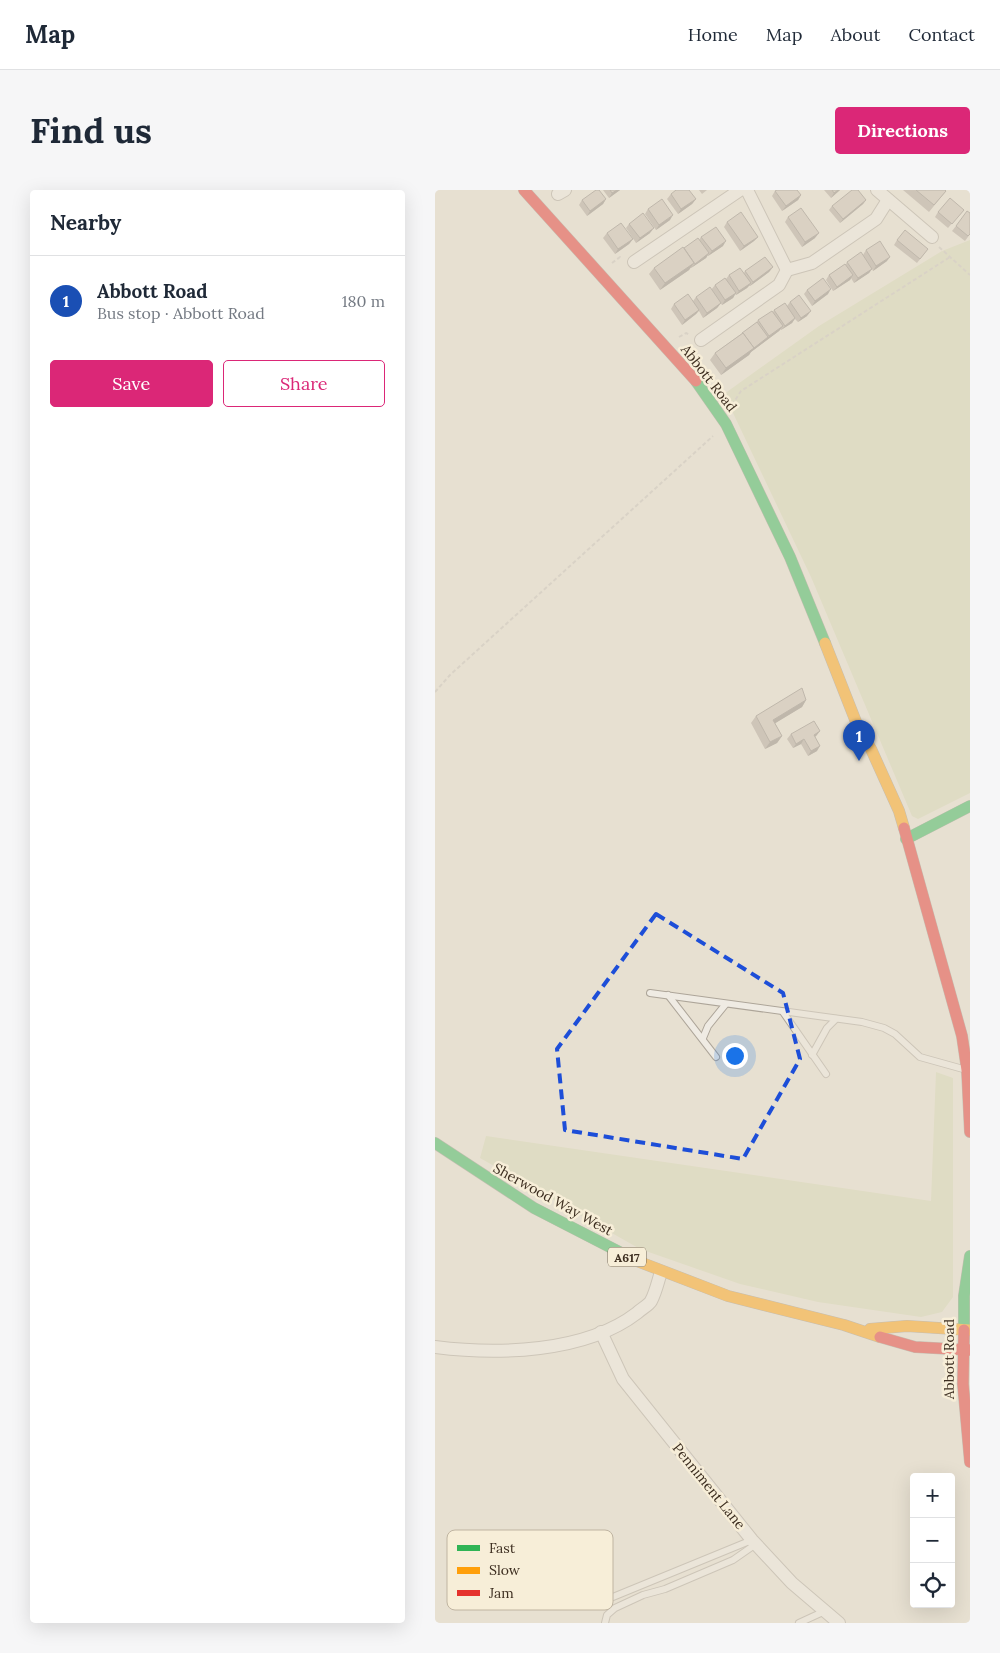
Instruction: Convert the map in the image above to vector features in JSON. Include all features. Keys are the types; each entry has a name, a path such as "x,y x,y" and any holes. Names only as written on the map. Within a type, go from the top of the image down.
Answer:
{"main road":[{"name":"Abbott Road","path":"524,190 692,376 726,424 790,558 860,732 864,753 889,816 906,839 940,952 962,1036 967,1070 970,1132"},
{"path":"906,839 970,806"},
{"name":"Sherwood Way West","path":"435,1143 493,1185 635,1262 713,1291 863,1330 899,1344 967,1350"},
{"name":"Abbott Road","path":"970,1256 964,1296 967,1350 963,1384 970,1462"},
{"name":"Sherwood Way West","path":"863,1330 907,1326 967,1330"}],"street":[{"path":"634,262 740,190"},
{"path":"747,190 787,270"},
{"path":"877,190 932,237"},
{"path":"701,340 779,285 787,270 812,263 876,219 888,200"},
{"path":"435,1347 464,1351 501,1352 541,1348 601,1332 622,1324 651,1302 661,1272"},
{"name":"Penniment Lane","path":"601,1332 623,1379 754,1542 792,1583 839,1623"}],"lane":[{"path":"651,993 836,1019 884,1028 895,1034 920,1057 967,1070"},
{"path":"668,995 716,1057"},
{"path":"703,1038 708,1026 725,1004"},
{"path":"783,1012 826,1074"},
{"path":"812,1056 827,1028 836,1019"},
{"path":"613,1597 754,1542"},
{"path":"605,1623 607,1616 615,1608 643,1595 665,1590 733,1560 754,1542"},
{"path":"799,1623 825,1611"}],"path":[{"path":"932,237 942,251 970,274"},
{"path":"730,407 741,391 950,258"},
{"path":"435,692 450,676 726,424"}],"highlighted area":[{"path":"656,914 783,993 800,1059 743,1159 565,1130 557,1049"}],"green space":[{"path":"970,240 970,793 918,819 912,816 811,577 724,394 819,326 942,251"},
{"path":"936,1072 953,1078 953,1297 942,1312 921,1317 818,1302 740,1284 640,1249 480,1158 486,1136 931,1201"}],"building":[{"path":"596,190 599,190 606,199 590,211 582,200"},
{"path":"676,190 689,190 696,199 681,209 671,194"},
{"path":"797,190 801,195 786,206 775,191"},
{"path":"852,190 858,190 866,200 843,219 832,206"},
{"path":"916,190 945,190 946,191 934,205"},
{"path":"950,198 964,210 952,224 938,212"},
{"path":"662,199 673,215 659,225 648,209"},
{"path":"801,208 819,233 805,242 788,217"},
{"path":"967,211 970,213 970,234 968,236 956,226"},
{"path":"741,212 758,237 744,246 727,222"},
{"path":"643,213 654,228 640,238 629,224"},
{"path":"621,223 633,239 618,249 607,233"},
{"path":"716,227 726,241 712,251 701,237"},
{"path":"905,230 928,249 920,259 897,240"},
{"path":"698,238 709,253 695,264 684,248"},
{"path":"880,241 890,257 876,266 866,250"},
{"path":"683,247 694,263 665,283 654,268"},
{"path":"861,252 872,269 858,278 847,262"},
{"path":"765,257 773,267 753,282 745,271"},
{"path":"845,264 853,275 837,287 829,275"},
{"path":"740,268 751,283 739,291 729,275"},
{"path":"725,278 736,293 725,300 715,285"},
{"path":"823,278 831,289 815,301 807,290"},
{"path":"710,287 721,303 707,313 696,297"},
{"path":"688,294 699,310 685,320 674,304"},
{"path":"799,295 811,311 801,318 790,302"},
{"path":"785,303 795,318 785,326 774,310"},
{"path":"772,311 783,326 769,336 758,320"},
{"path":"757,322 768,337 754,348 742,333"},
{"path":"743,333 754,348 726,368 715,353"},
{"path":"802,688 806,700 773,720 782,736 770,742 756,716"},
{"path":"814,721 820,731 814,735 820,746 811,751 804,739 796,744 791,734"}],"traffic: fast":[{"path":"696,381 726,424 790,557 825,643"},
{"path":"906,839 970,806"},
{"path":"435,1143 534,1208 637,1261"},
{"path":"964,1330 964,1296 970,1256"}],"traffic: slow":[{"path":"825,643 860,732 871,749 899,811 904,828"},
{"path":"637,1261 728,1296 844,1325 880,1337"},
{"path":"870,1329 907,1326 970,1330"}],"traffic: jam":[{"path":"524,190 696,381"},
{"path":"904,828 962,1036 967,1070 970,1132"},
{"path":"964,1330 963,1384 970,1462"},
{"path":"880,1337 915,1347 970,1350"}],"place":[{"name":"Abbott Road","path":"859,761"}]}
